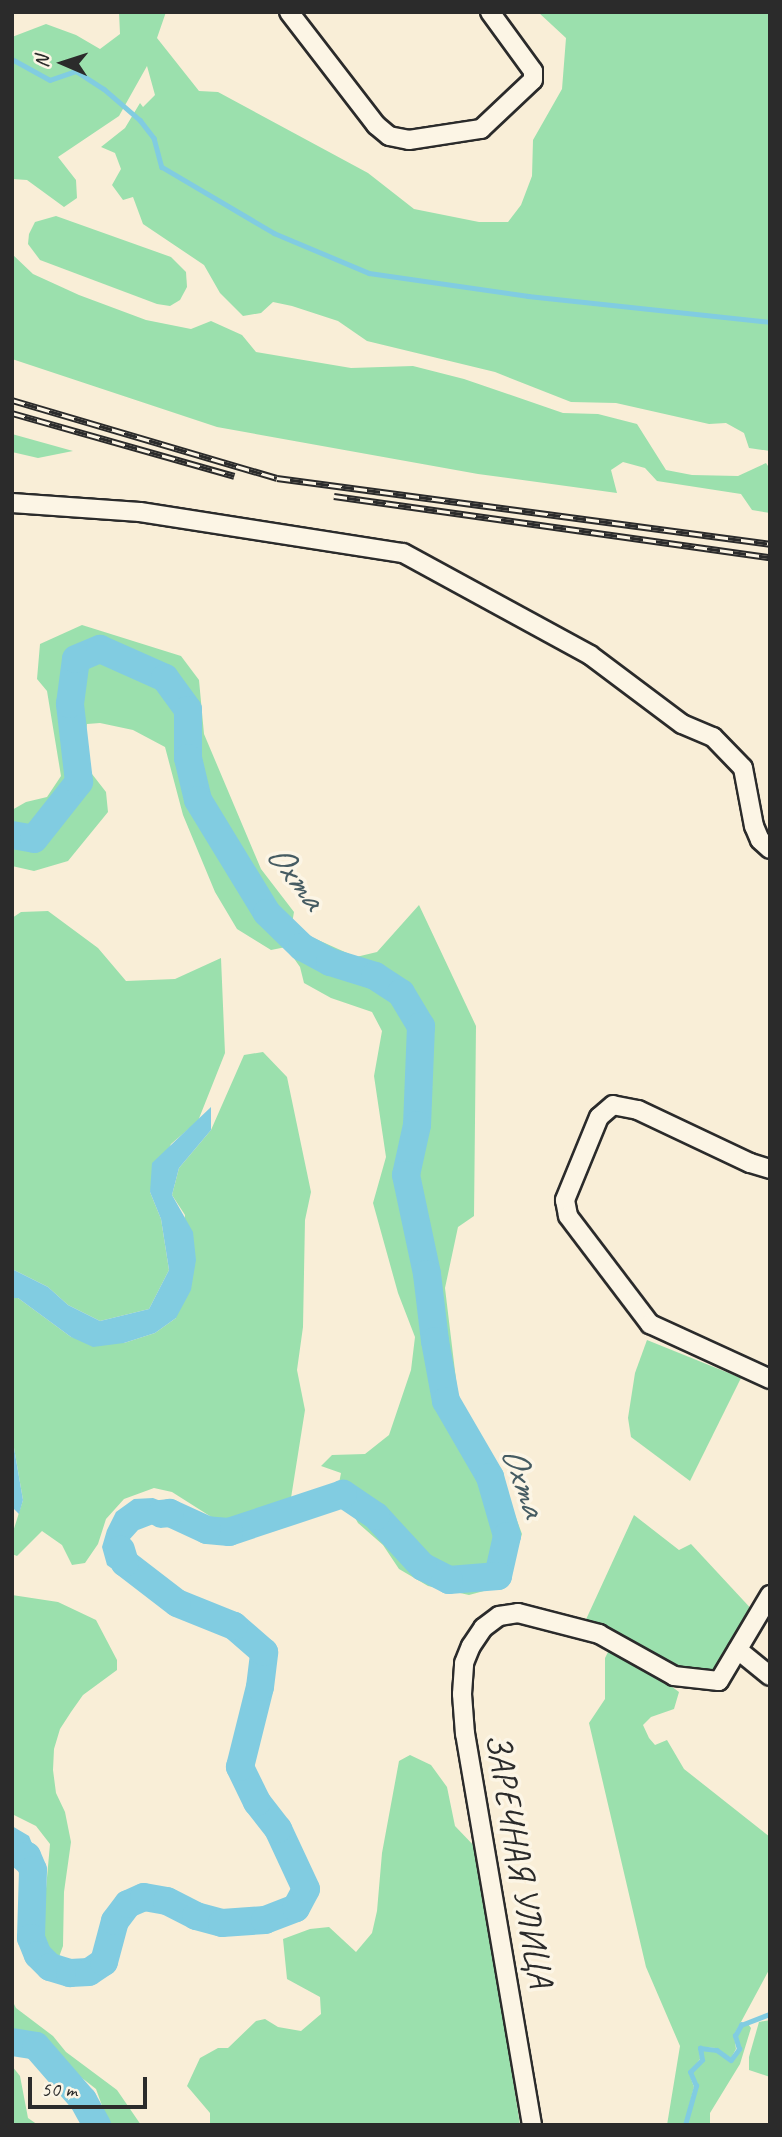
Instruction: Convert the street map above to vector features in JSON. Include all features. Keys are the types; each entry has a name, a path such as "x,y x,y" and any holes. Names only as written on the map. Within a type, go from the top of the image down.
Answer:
{"street":[{"path":"289,12 376,125 389,136 409,140 481,130 533,80 533,71 489,12"},
{"path":"12,503 140,512 403,554 590,654 682,724 713,737 743,768 754,826 760,840 770,849"},
{"path":"770,1169 750,1163 638,1110 613,1105 599,1116 565,1200 568,1216 650,1324 770,1379"},
{"path":"770,1595 738,1650 770,1676"},
{"name":"ЗАРЕЧНАЯ УЛИЦА","path":"532,2125 465,1734 462,1694 464,1663 471,1646 484,1628 499,1616 518,1613 599,1634 666,1673 691,1679 719,1681 738,1650"}],"green space":[{"path":"119,12 166,12 157,38 199,91 218,92 368,173 414,209 479,222 508,222 521,205 532,176 533,140 562,89 566,38 538,12 770,12 770,451 749,448 744,433 726,423 709,424 616,403 571,402 495,372 367,341 338,321 292,306 273,302 261,313 243,316 220,293 204,265 143,224 133,197 123,200 112,185 121,169 115,153 101,147 125,128 140,103 143,107 155,95 147,66 119,116 58,157 76,180 77,198 64,207 27,180 12,179 12,37 46,24 76,35 100,49 120,34"},
{"path":"56,216 171,257 186,272 187,287 180,300 170,306 157,304 40,260 28,244 29,234 35,222"},
{"path":"12,254 33,274 79,295 146,320 191,329 211,321 242,335 256,352 351,368 413,366 464,379 563,413 598,414 637,424 666,470 692,475 738,476 766,463 770,469 770,513 752,510 741,494 657,481 645,468 623,462 611,470 617,493 478,474 217,427 12,359"},
{"path":"12,434 73,451 38,458 12,452"},
{"path":"82,625 181,656 199,680 204,734 261,869 294,912 290,935 307,935 356,957 377,952 419,905 476,1026 474,1216 458,1227 445,1288 458,1396 499,1472 522,1534 512,1566 495,1588 469,1595 428,1586 399,1569 383,1545 358,1523 338,1488 341,1473 321,1466 332,1455 365,1454 389,1435 411,1370 415,1337 398,1293 373,1203 386,1157 374,1076 382,1031 372,1012 331,998 304,983 300,967 286,947 271,950 237,929 215,892 183,815 165,747 133,730 100,723 87,724 84,749 92,774 106,792 108,812 68,861 34,871 12,866 12,810 26,802 47,797 61,776 47,691 37,679 40,644"},
{"path":"48,911 98,948 126,981 175,979 221,958 225,1053 198,1121 171,1144 150,1192 161,1219 169,1270 149,1309 100,1321 68,1305 48,1287 12,1269 12,918 21,912"},
{"path":"263,1052 287,1077 311,1192 305,1220 303,1327 297,1370 305,1410 291,1498 267,1517 230,1520 213,1518 172,1492 154,1488 124,1499 106,1519 98,1544 85,1563 72,1565 62,1545 42,1531 17,1556 12,1554 12,1535 23,1500 13,1442 12,1298 18,1298 71,1337 124,1343 155,1333 176,1318 185,1215 172,1195 179,1168 211,1130 244,1055"},
{"path":"647,1340 741,1378 690,1481 631,1437 628,1418 635,1373"},
{"path":"634,1515 679,1550 691,1544 756,1614 719,1675 659,1667 583,1626"},
{"path":"12,1595 58,1602 96,1620 117,1660 117,1670 83,1695 60,1729 54,1749 56,1793 65,1812 71,1842 64,1892 63,1946 59,1957 50,1961 37,1931 44,1911 50,1844 36,1826 12,1814"},
{"path":"618,1647 679,1692 674,1709 651,1717 643,1725 649,1738 655,1745 667,1740 684,1769 770,1837 770,1968 734,2035 736,2049 731,2058 716,2048 699,2047 700,2059 689,2073 694,2087 684,2125 667,2125 680,2046 646,1967 589,1723 605,1699 605,1658 610,1648"},
{"path":"410,1755 431,1765 447,1787 455,1826 478,1850 520,2125 210,2125 210,2113 187,2086 200,2058 218,2048 228,2048 256,2021 265,2019 278,2027 301,2031 321,2014 320,1997 287,1979 283,1939 310,1929 329,1927 356,1952 372,1933 377,1911 382,1853 399,1761"},
{"path":"12,2000 16,2008 53,2036 66,2052 117,2090 141,2125 109,2125 96,2089 31,2038 12,2035"},
{"path":"770,2020 770,2077 749,2070 749,2057 759,2022"},
{"path":"748,2024 751,2028 740,2064 710,2113 710,2125 687,2125 698,2086 692,2073 703,2059 702,2049 716,2051 732,2061 740,2049 737,2036 742,2026"},
{"path":"12,2066 20,2076 28,2118 38,2125 12,2125"}],"water":[{"path":"211,1107 211,1130 179,1168 172,1195 193,1232 196,1260 191,1290 176,1318 155,1333 124,1343 93,1347 71,1337 18,1298 12,1298 12,1269 48,1287 68,1305 100,1321 149,1309 169,1270 161,1219 150,1192 152,1163"},
{"path":"12,1396 13,1442 23,1500 19,1514 12,1507"},
{"path":"153,1498 171,1505 194,1525 164,1520 138,1530 129,1540 126,1551 143,1578 118,1573 107,1565 102,1547 107,1530 116,1512 134,1499"},
{"path":"12,1826 29,1836 35,1851 37,1865 31,1892 26,1878 12,1866"}],"waterway":[{"path":"12,59 50,80 76,71 104,89 140,120 154,138 162,167 274,233 369,273 528,296 770,322"},
{"name":"Охта","path":"12,835 34,839 79,782 70,704 76,659 100,649 165,678 188,710 188,758 198,800 267,913 302,947 330,962 375,976 401,993 421,1026 417,1125 406,1175 427,1274 446,1401 490,1477 507,1536 498,1576 449,1580 423,1567 376,1516 343,1494 229,1532 207,1530 170,1513 161,1514"},
{"name":"Охта","path":"12,1846 27,1856 33,1870 31,1938 38,1955 50,1967 70,1973 89,1972 104,1962 115,1921 128,1904 144,1897 167,1901 196,1916 222,1923 265,1920 296,1908 306,1889 278,1829 257,1802 240,1767 260,1687 264,1652 234,1626 177,1603 125,1563 121,1550"},
{"path":"685,2125 696,2086 690,2072 702,2060 700,2048 717,2050 731,2060 739,2049 735,2036 741,2025 770,2014"},
{"name":"Охта","path":"12,2042 36,2046 83,2100 97,2125"}],"railway":[{"path":"12,400 277,478 770,544"},
{"path":"12,413 234,476"},
{"path":"334,496 770,557"}]}
